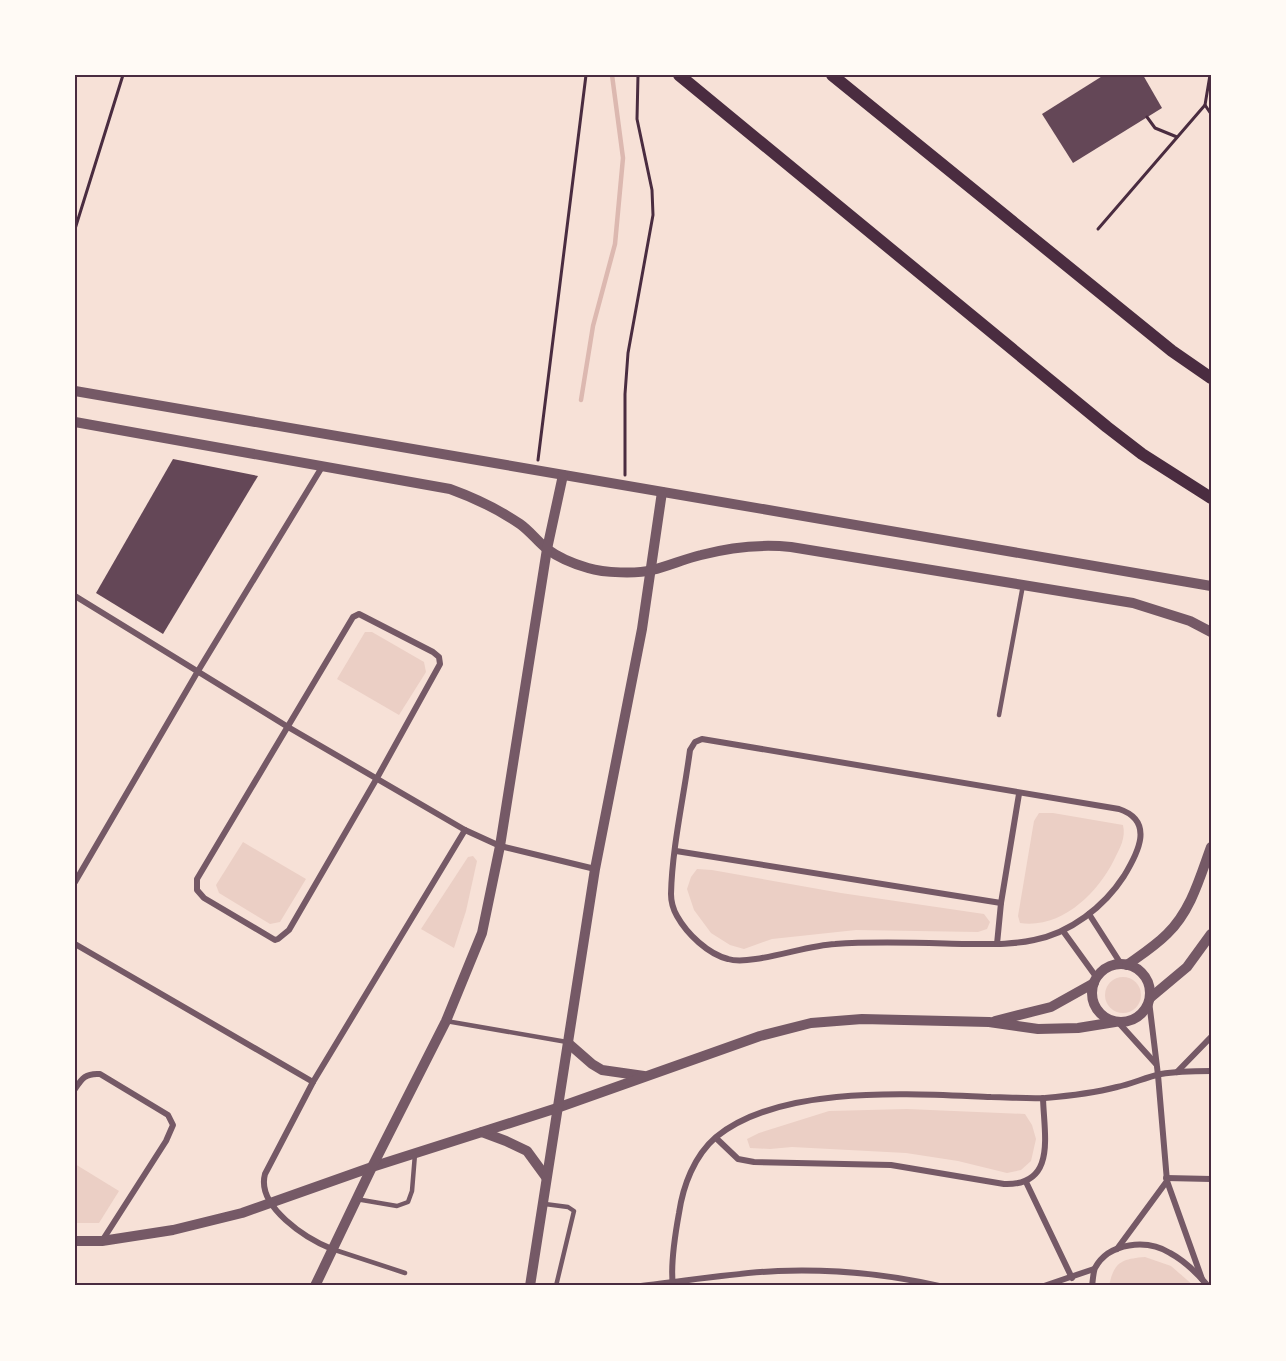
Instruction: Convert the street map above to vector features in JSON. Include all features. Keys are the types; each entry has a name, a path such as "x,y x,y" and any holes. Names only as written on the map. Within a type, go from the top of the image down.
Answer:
{"main road":[{"path":"680,75 1107,427 1142,454 1211,498"},
{"path":"832,75 1172,351 1211,378"}],"street":[{"path":"75,391 1211,586"},
{"path":"75,422 450,489 498,510 522,526 547,549 568,561 590,569 616,572 650,571 700,555 728,549 773,545 1133,603 1190,621 1211,632"},
{"path":"75,882 198,671 322,467"},
{"path":"315,1286 446,1021 482,933 500,846 547,549 563,475"},
{"path":"530,1286 595,869 642,629 662,492"},
{"path":"75,596 288,727 465,830 500,846 595,869"},
{"path":"362,614 439,657 440,664 289,930 275,940 204,898 196,886 202,870 288,727 355,615 362,614"},
{"path":"702,739 1019,794 1119,809 1137,820 1140,828 1141,836 1137,850 1121,880 1089,914 1062,931 1034,940 997,944 834,944 802,948 748,960 729,960 712,952 698,941 672,906 676,851 690,750 695,742 702,739"},
{"path":"997,944 1001,903 1019,794"},
{"path":"332,1249 314,1242 297,1231 270,1203 264,1188 265,1174 313,1082 465,830"},
{"path":"989,1022 1051,1007 1095,981 1107,968 1124,965 1157,942 1179,921 1188,905 1211,847"},
{"path":"676,851 1001,903"},
{"path":"1089,914 1124,965 1138,970 1147,979 1158,1075 1166,1180 1202,1279"},
{"path":"1062,931 1095,981 1093,1000 1096,1007 1107,1019 1117,1022 1156,1065"},
{"path":"75,1241 102,1241 173,1230 242,1213 372,1167 557,1108 760,1036 811,1023 862,1019 989,1022 1038,1029 1078,1028 1134,1020 1146,1009 1150,1000 1187,967 1211,934"},
{"path":"75,944 313,1082"},
{"path":"1176,1072 1211,1037"},
{"path":"568,1043 602,1070 648,1076"},
{"path":"672,1284 676,1228 681,1199 697,1162 716,1138 753,1116 815,1100 847,1096 1043,1098 1117,1088 1158,1075 1176,1072 1211,1071"},
{"path":"75,1089 82,1077 92,1073 100,1074 168,1115 173,1125 166,1140 102,1241"},
{"path":"716,1138 738,1159 754,1162 891,1165 1016,1185 1036,1175 1043,1163 1045,1152 1043,1098"},
{"path":"481,1132 527,1151 546,1177"},
{"path":"1166,1180 1211,1179"},
{"path":"1117,1249 1166,1180"},
{"path":"1026,1182 1072,1278"},
{"path":"1044,1286 1094,1269 1107,1255 1117,1249 1131,1245 1147,1245 1168,1251 1192,1269 1208,1286"},
{"path":"1092,1286 1094,1269"},
{"path":"641,1286 777,1271 889,1276 939,1286"}],"lane":[{"path":"999,715 1023,585"},
{"path":"446,1021 568,1043"},
{"path":"356,1199 397,1206 408,1202 412,1191 415,1153"},
{"path":"542,1204 568,1207 574,1211 556,1286"},
{"path":"332,1249 405,1273"}],"path":[{"path":"75,229 123,75"},
{"path":"536,470 586,75"},
{"path":"624,486 628,353 653,215 651,190 637,119 638,75"},
{"path":"1098,229 1205,105 1210,75"},
{"path":"1205,105 1211,114"},
{"path":"1147,117 1155,128 1177,137"}],"shaded area":[{"path":"365,632 372,632 424,662 426,672 399,715 337,679"},
{"path":"1039,813 1053,813 1123,825 1123,839 1107,873 1088,896 1076,906 1050,920 1020,923 1018,916 1034,821"},
{"path":"243,842 306,879 280,922 270,924 219,893 216,885"},
{"path":"473,856 477,861 466,911 454,948 421,929 468,857"},
{"path":"697,869 984,914 990,922 987,929 978,932 856,930 772,939 744,949 730,945 711,933 694,910 687,889"},
{"path":"1123,977 1136,982 1141,995 1136,1008 1123,1013 1110,1008 1105,995 1110,982"},
{"path":"907,1109 1025,1114 1032,1125 1036,1139 1031,1161 1021,1170 1007,1173 958,1161 906,1153 792,1147 750,1148 747,1139 759,1133 829,1111"},
{"path":"75,1164 119,1191 99,1223 75,1223"},
{"path":"1145,1257 1171,1266 1194,1286 1109,1286 1113,1272 1120,1263"}],"building":[{"path":"1104,75 1143,75 1162,108 1073,163 1042,114"},
{"path":"173,459 258,476 163,634 96,593"}],"waterway":[{"path":"581,400 593,326 615,244 623,158 612,75"}]}
